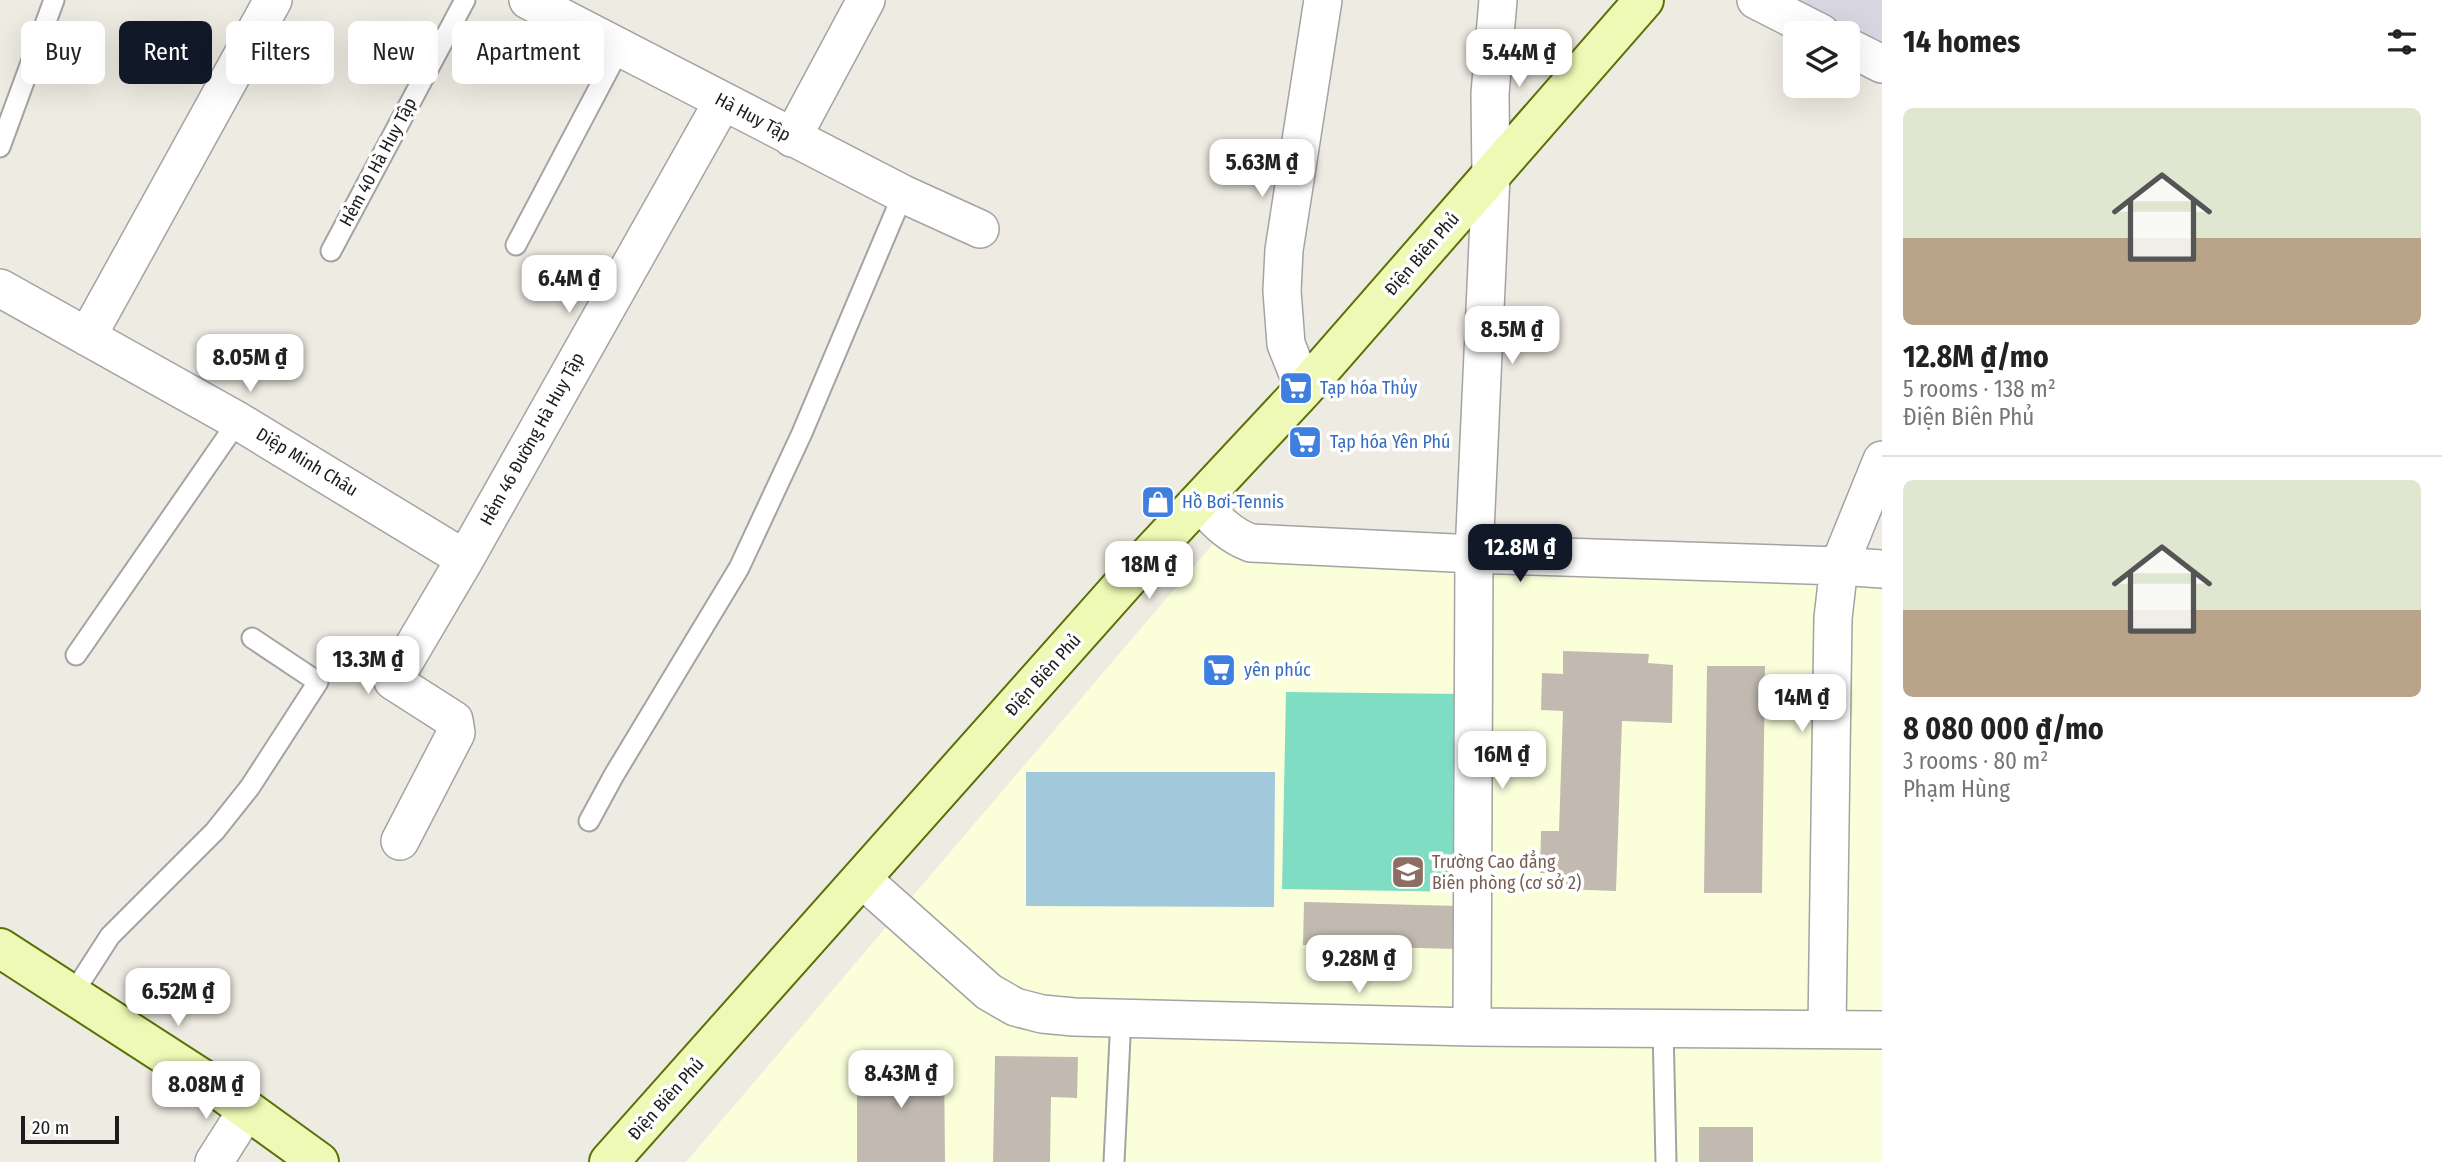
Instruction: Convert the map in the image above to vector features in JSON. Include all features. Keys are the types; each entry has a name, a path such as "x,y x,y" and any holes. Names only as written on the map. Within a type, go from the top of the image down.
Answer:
{"street":[{"path":"87,337 273,0"},
{"name":"Hà Huy Tập","path":"528,0 792,138 979,229"},
{"path":"792,138 866,0"},
{"path":"1304,389 1286,344 1282,291 1284,250 1323,0"},
{"path":"1472,1027 1474,554 1491,176 1490,94 1498,0"},
{"name":"Điện Biên Phủ","path":"609,1162 1199,502 1304,389 1644,0"},
{"path":"1756,0 1797,21"},
{"path":"1860,53 1882,64"},
{"name":"Hẻm 46 Đường Hà Huy Tập","path":"400,841 456,733 454,720 393,681 465,559 723,101"},
{"name":"Diệp Minh Châu","path":"0,288 238,421 465,559"},
{"path":"1827,1028 1833,618 1839,566 1882,460"},
{"path":"1199,502 1222,527 1236,538 1251,543 1882,569"},
{"path":"862,879 989,992 1015,1007 1042,1014 1472,1027 1882,1030"},
{"path":"0,948 247,1110 319,1162"},
{"path":"214,1162 247,1110"}],"lane":[{"path":"0,147 54,0"},
{"name":"Hẻm 40 Hà Huy Tập","path":"331,251 465,0"},
{"path":"516,246 620,47"},
{"path":"589,821 739,568 802,433 903,194"},
{"path":"76,655 238,421"},
{"path":"72,995 110,936 215,831 250,787 318,682 252,638"},
{"path":"1114,1162 1121,1017"},
{"path":"1663,1027 1666,1162"}],"shaded area":[{"path":"1793,0 1882,0 1882,46 1860,35 1860,21 1834,21"},
{"name":"Trường Cao đẳng Biên phòng (cơ sở 2)","path":"1224,531 1882,583 1882,1162 686,1162"}],"green space":[{"path":"1286,692 1466,694 1463,892 1282,889"}],"water":[{"path":"1026,772 1275,772 1274,907 1026,906"}],"building":[{"path":"1563,651 1649,654 1648,663 1673,665 1672,723 1622,721 1616,891 1560,889 1560,873 1540,873 1541,831 1559,831 1563,711 1541,710 1542,673 1563,674"},
{"path":"1707,666 1765,666 1762,893 1704,893"},
{"path":"1304,902 1459,906 1458,949 1303,945"},
{"path":"995,1056 1078,1057 1077,1098 1051,1097 1050,1162 993,1162"},
{"path":"944,1057 945,1162 857,1162 857,1058"},
{"path":"1699,1127 1753,1127 1753,1162 1699,1162"}],"place":[{"name":"Tạp hóa Thủy","path":"1296,388"},
{"name":"Tạp hóa Yên Phú","path":"1305,442"},
{"name":"Hồ Bơi-Tennis","path":"1158,502"},
{"name":"yên phúc","path":"1219,670"},
{"name":"Trường Cao đẳng Biên phòng (cơ sở 2)","path":"1408,872"}]}
